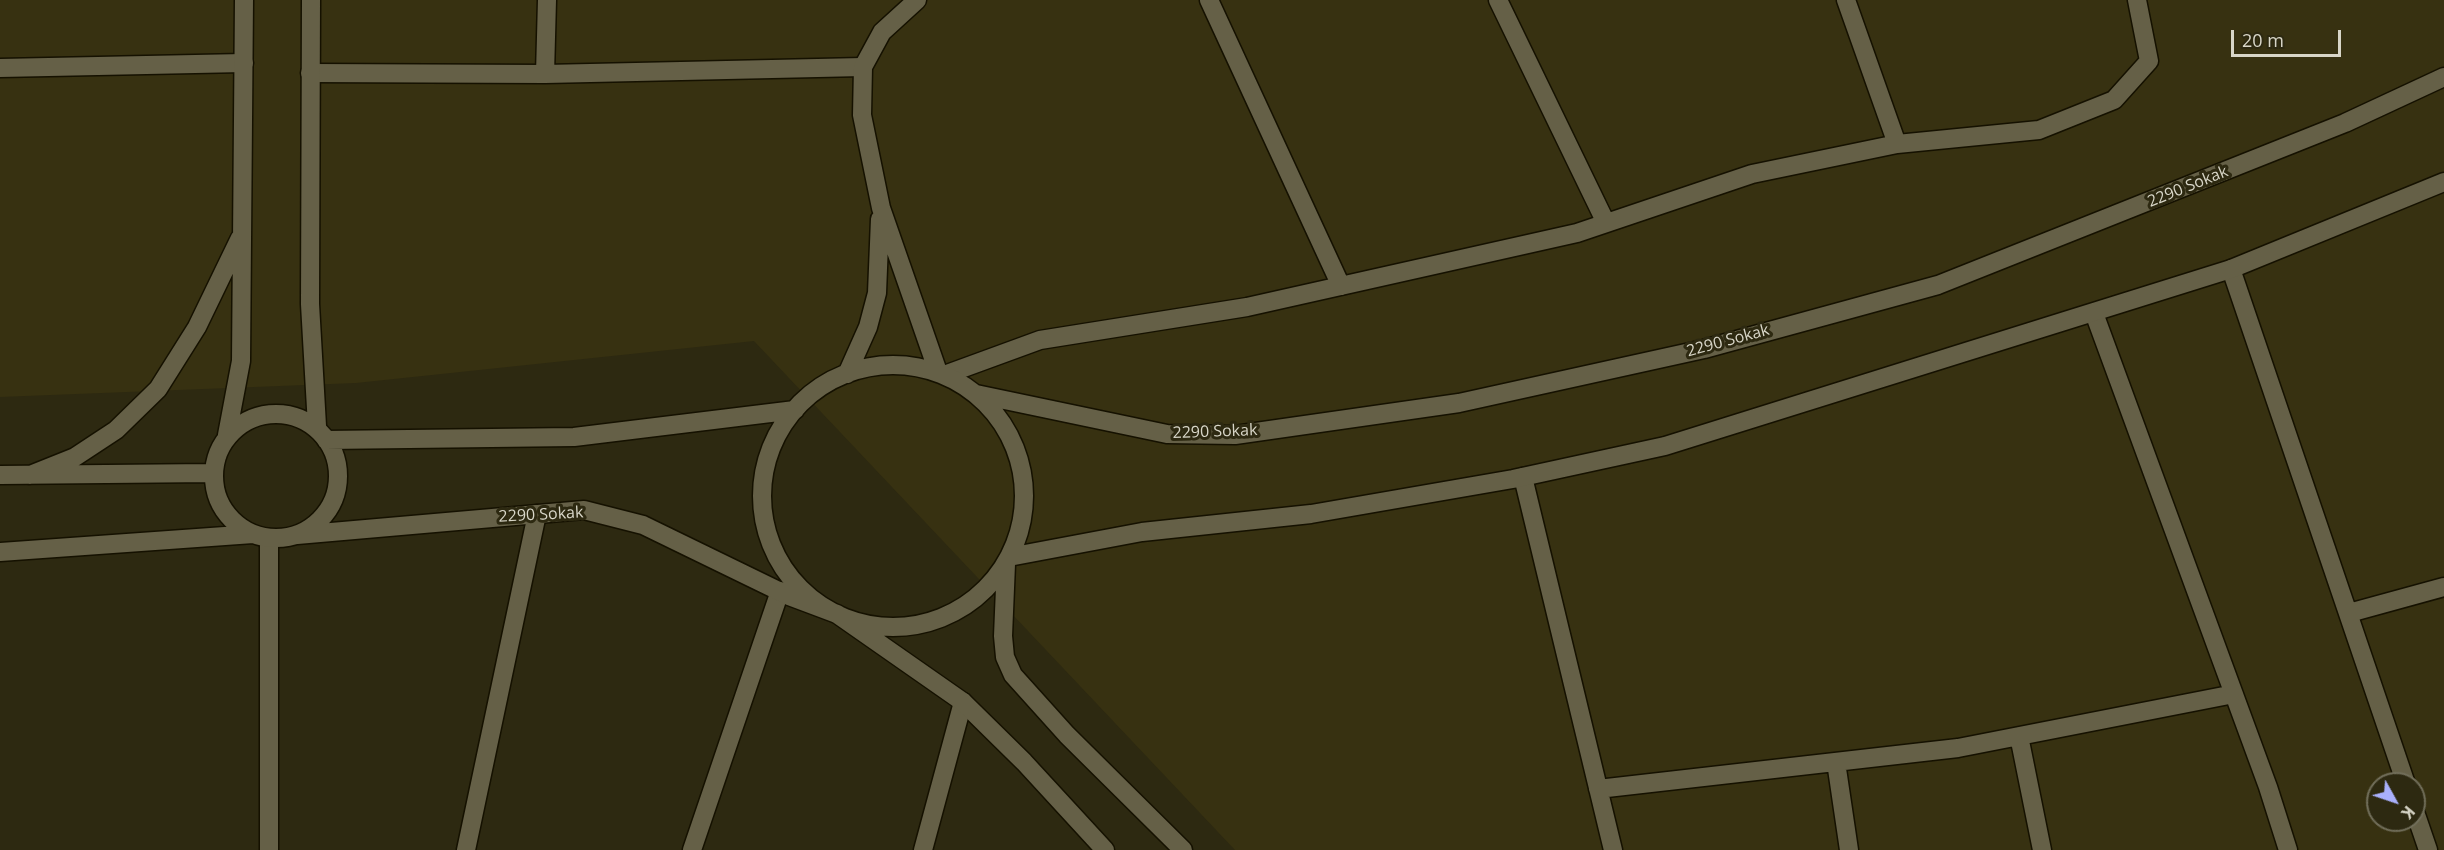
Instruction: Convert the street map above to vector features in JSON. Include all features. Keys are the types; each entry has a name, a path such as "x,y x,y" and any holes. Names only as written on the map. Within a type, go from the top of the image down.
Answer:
{"main road":[{"path":"244,0 241,361 227,435 212,472 216,497 235,524 262,536 269,850"},
{"name":"2290 Sokak","path":"297,535 324,516 339,486 336,454 322,433 310,304 311,0"},
{"path":"545,74 547,0"},
{"path":"917,0 882,32 863,67 862,115 881,208 943,373 1040,340 1247,307 1577,233 1752,174 1897,144 2039,130 2114,100 2149,61 2137,0"},
{"path":"1209,0 1341,286"},
{"path":"1498,0 1606,224"},
{"path":"1846,0 1897,144"},
{"path":"0,68 244,63"},
{"path":"310,73 545,74 863,67"},
{"name":"2290 Sokak","path":"976,394 1167,434 1235,435 1459,403 1704,348 1938,285 2345,123 2444,77"},
{"path":"1183,850 1067,735 1012,675 1005,657 1003,636 1008,561 1142,532 1311,514 1523,477 1665,446 2231,269 2444,182"},
{"path":"847,374 868,327 877,293 881,208"},
{"path":"30,475 75,457 116,430 158,389 197,327 242,234"},
{"path":"2231,269 2402,772"},
{"path":"2094,313 2234,694 2288,850"},
{"name":"2290 Sokak","path":"903,364 943,373 976,394 984,399 1011,435 1025,477 1023,523 1008,561 977,598 938,620 897,628 854,623 816,604 786,574 767,537 761,495 769,453 795,410 820,386 858,369 903,364"},
{"path":"227,435 255,416 287,413 322,433 574,437 795,410"},
{"path":"0,475 212,472"},
{"path":"1523,477 1612,850"},
{"name":"2290 Sokak","path":"0,552 297,535 584,510 643,525 780,591 837,614"},
{"path":"466,850 537,514"},
{"path":"2349,613 2444,587"},
{"path":"692,850 780,591"},
{"path":"837,614 963,702 1024,762 1105,850"},
{"path":"1598,789 1958,748 2234,694"},
{"path":"923,850 963,702"},
{"path":"2019,736 2042,850"},
{"path":"1836,762 1849,850"},
{"path":"2422,832 2428,850"}],"shaded area":[{"path":"0,0 2444,0 2444,850 1235,850 754,341 356,383 0,397"}]}
